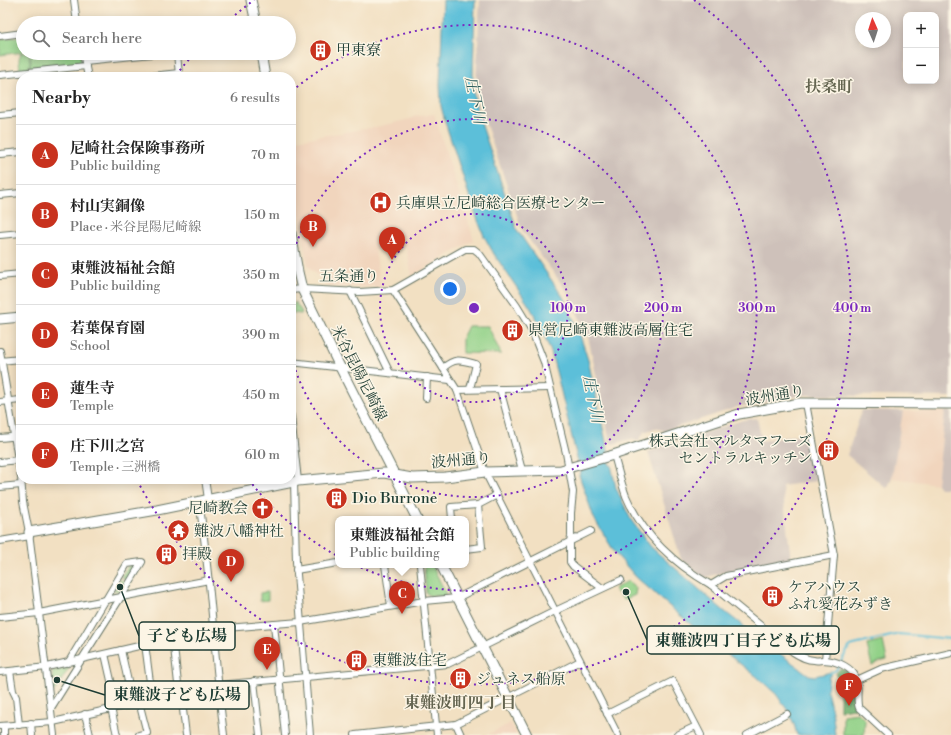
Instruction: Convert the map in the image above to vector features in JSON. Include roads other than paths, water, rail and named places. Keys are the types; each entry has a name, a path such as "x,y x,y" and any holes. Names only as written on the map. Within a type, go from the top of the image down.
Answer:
{"street":[{"path":"74,0 77,16"},
{"path":"251,0 254,16"},
{"path":"0,36 16,34"},
{"path":"84,60 87,72"},
{"path":"28,72 85,64 99,60"},
{"path":"178,60 179,72"},
{"path":"262,60 264,72"},
{"path":"0,76 16,74"},
{"path":"0,115 16,113"},
{"path":"0,154 16,152"},
{"path":"0,195 16,193"},
{"path":"0,235 16,233"},
{"name":"五条通り","path":"296,290 350,292 393,290 465,249 474,249 479,253 517,306 531,329 544,362 550,388"},
{"name":"米谷昆陽尼崎線","path":"296,261 302,289 416,516"},
{"path":"0,276 16,274"},
{"path":"393,290 457,390 485,472 618,735"},
{"path":"350,292 390,373"},
{"path":"0,319 16,317"},
{"path":"0,351 2,376 16,448"},
{"path":"443,368 459,359 476,364 470,389"},
{"path":"1,361 16,360"},
{"path":"296,363 450,380"},
{"path":"426,398 427,377"},
{"path":"457,390 550,388 573,467 574,492 571,513 570,562 573,566 602,588"},
{"path":"500,389 522,470"},
{"path":"0,402 16,400"},
{"path":"806,403 834,555 825,660"},
{"name":"波州通り","path":"296,481 384,473 412,478 445,477 485,472 556,470 573,467 612,456 739,414 772,408 806,403 951,404"},
{"path":"0,438 14,436"},
{"path":"612,456 626,497 640,522 651,537 696,576 711,585 793,652 802,658 838,662 854,674 859,708 888,735"},
{"path":"0,462 16,460"},
{"path":"296,481 296,570 310,735"},
{"path":"206,484 208,499"},
{"path":"261,484 262,489"},
{"name":"波州通り","path":"30,534 283,484"},
{"path":"0,487 21,485 30,534 54,735"},
{"path":"452,516 451,507 478,505 497,495"},
{"path":"199,501 205,540 224,735"},
{"path":"469,549 482,547 478,505"},
{"path":"0,672 47,668 213,629 300,622 424,600 457,598 591,531"},
{"path":"0,541 30,534"},
{"path":"711,585 726,576 834,555"},
{"path":"51,708 83,659 142,562 127,564 68,663"},
{"path":"296,570 335,564"},
{"path":"386,568 391,606"},
{"path":"420,568 437,735"},
{"path":"442,568 526,735"},
{"path":"0,617 39,613 209,580"},
{"path":"4,735 2,726 53,722 218,685 304,676 452,664 555,611 621,580"},
{"path":"274,624 285,735"},
{"path":"173,638 186,735"},
{"path":"145,645 148,661 149,682 153,699"},
{"path":"121,650 136,703 147,733 139,735"},
{"path":"856,680 881,669 951,653"},
{"path":"105,654 117,735"},
{"path":"355,735 456,724 580,661"},
{"path":"10,671 12,691 16,697 19,724"},
{"path":"254,681 260,735"},
{"path":"607,714 673,681 701,735"},
{"path":"85,714 90,735"},
{"path":"747,735 787,714"},
{"path":"31,723 32,735"},
{"path":"456,724 461,735"},
{"path":"677,735 696,726"}],"water":[{"name":"庄下川","path":"443,0 475,0 473,90 477,111 517,230 563,297 578,329 588,360 608,451 609,464 611,465 616,488 631,520 651,547 724,611 760,639 809,675 815,676 831,672 827,691 833,716 835,735 797,735 788,711 776,694 756,676 709,640 636,577 615,553 594,518 579,475 581,472 551,352 541,327 530,307 494,254 484,236 446,125 441,106 440,84"}],"waterway":[{"path":"829,674 836,670 850,646 899,634 951,639"}],"place":[{"name":"甲東寮","path":"321,50"},
{"name":"兵庫県立尼崎総合医療センター","path":"380,203"},
{"name":"村山実銅像","path":"313,247"},
{"name":"尼崎社会保険事務所","path":"392,260"},
{"name":"県営尼崎東難波高層住宅","path":"513,330"},
{"name":"株式会社マルタマフーズ セントラルキッチン","path":"828,450"},
{"name":"Dio Burrone","path":"337,498"},
{"name":"尼崎教会","path":"263,508"},
{"name":"難波八幡神社","path":"179,531"},
{"name":"拝殿","path":"167,554"},
{"name":"若葉保育園","path":"231,582"},
{"name":"子ども広場","path":"120,587"},
{"name":"東難波四丁目子ども広場","path":"626,592"},
{"name":"ケアハウス ふれ愛花みずき","path":"772,596"},
{"name":"東難波福祉会館","path":"402,614"},
{"name":"東難波住宅","path":"357,660"},
{"name":"蓮生寺","path":"267,670"},
{"name":"ジュネス船原","path":"460,679"},
{"name":"東難波子ども広場","path":"57,680"},
{"name":"庄下川之宮","path":"849,706"}],"district":[{"name":"扶桑町","path":"829,86"},
{"name":"東難波町四丁目","path":"460,702"}]}
